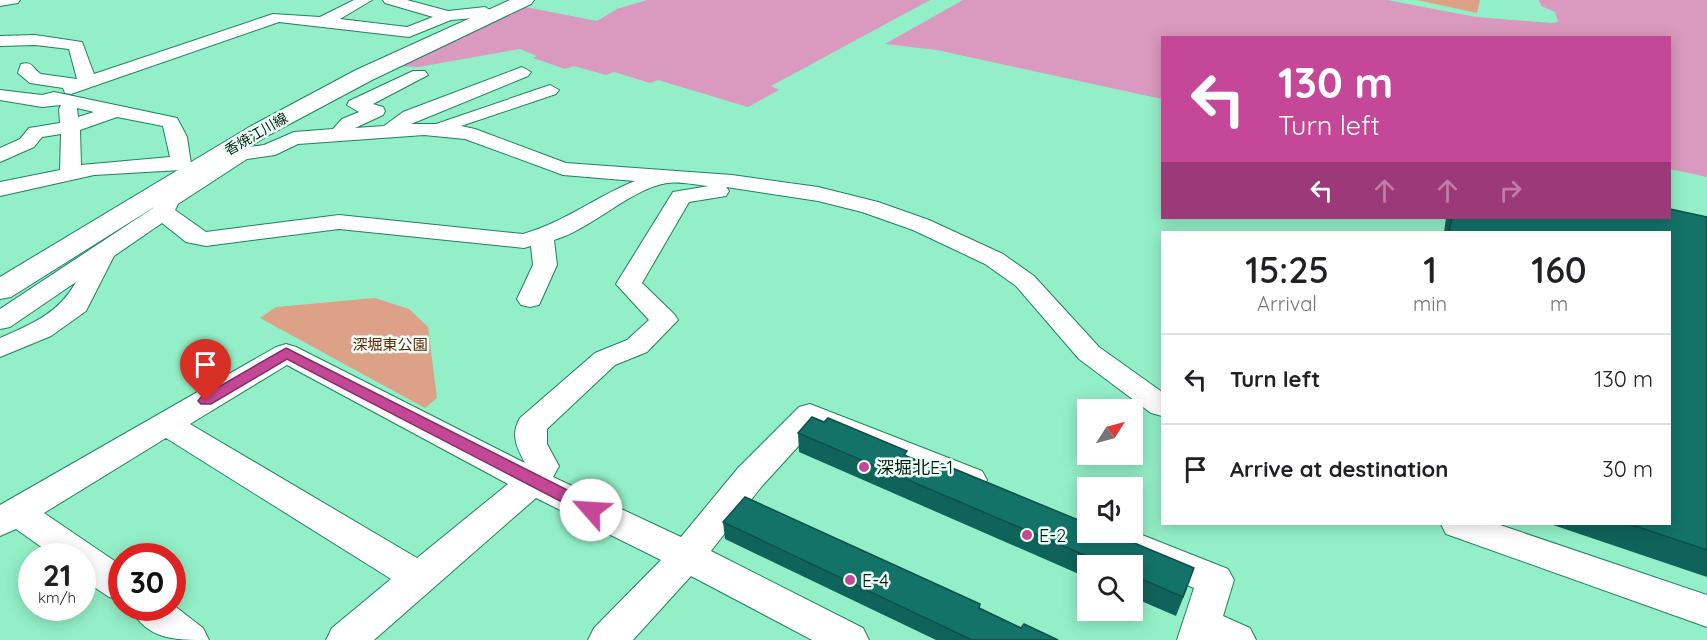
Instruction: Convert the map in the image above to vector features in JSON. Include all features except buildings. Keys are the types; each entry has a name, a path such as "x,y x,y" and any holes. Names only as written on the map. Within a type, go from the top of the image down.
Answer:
{"main road":[{"name":"香焼江川線","path":"418,46 511,0"},
{"name":"香焼江川線","path":"0,276 244,129 418,46 525,0"},
{"name":"香焼江川線","path":"0,290 259,131 358,74"}],"street":[{"path":"0,2 13,0"},
{"path":"323,22 364,0"},
{"path":"390,0 485,12"},
{"path":"61,99 83,84 278,17 409,32 455,9"},
{"path":"0,41 35,40 76,45 85,70 83,84"},
{"path":"27,68 27,73 36,79 83,84"},
{"path":"391,132 394,125 410,116 522,72"},
{"path":"340,135 348,123 376,111 356,105 419,75"},
{"path":"442,129 455,122 550,90"},
{"path":"0,95 42,101 61,99 170,122 182,155 180,164 94,169 0,189"},
{"path":"61,99 69,127 72,152 70,174"},
{"path":"0,156 27,143 36,132 69,127 117,111"},
{"path":"0,321 103,254 163,212 168,201 242,153 268,152 294,138 442,129 468,133 563,169 732,181 818,194 870,207 921,225 994,259 1025,281 1089,353 1161,405"},
{"path":"163,212 194,237 206,239 339,222 363,222 508,241 542,237 575,224 624,193 665,176"},
{"path":"351,639 418,577 533,482 543,466 531,444 531,426 605,359 637,346 664,320 629,284 681,197 714,194 732,181"},
{"path":"530,299 545,265 542,237"},
{"path":"0,348 41,330 77,305 103,254"},
{"path":"9,518 286,353 533,482 687,556 849,640"},
{"path":"608,640 687,556 750,477 810,414 999,492"},
{"path":"166,424 418,577"},
{"path":"9,518 54,543"},
{"path":"1461,525 1707,611"},
{"path":"1125,543 1215,580 1212,635"},
{"path":"166,621 189,640"}],"green space":[{"path":"1417,0 1480,0 1477,13"},
{"name":"深堀東公園","path":"375,298 409,309 428,327 437,398 425,408 260,318 276,307"}],"shaded area":[{"path":"647,0 930,0 771,86 779,90 748,107 658,80 650,83 614,72 606,75 574,66 565,69 533,58 537,56 520,49 418,67 395,66 525,7 597,21 617,9"},
{"path":"963,0 1387,0 1476,17 1552,23 1558,22 1555,12 1541,6 1539,0 1707,0 1707,177 1671,169 1671,36 1161,36 1161,99 937,50 885,44"}],"place":[{"name":"深堀北E-1","path":"864,467"},
{"name":"E-2","path":"1027,535"},
{"name":"E-4","path":"850,580"}],"route":[{"path":"206,401 286,353 591,510"}]}
